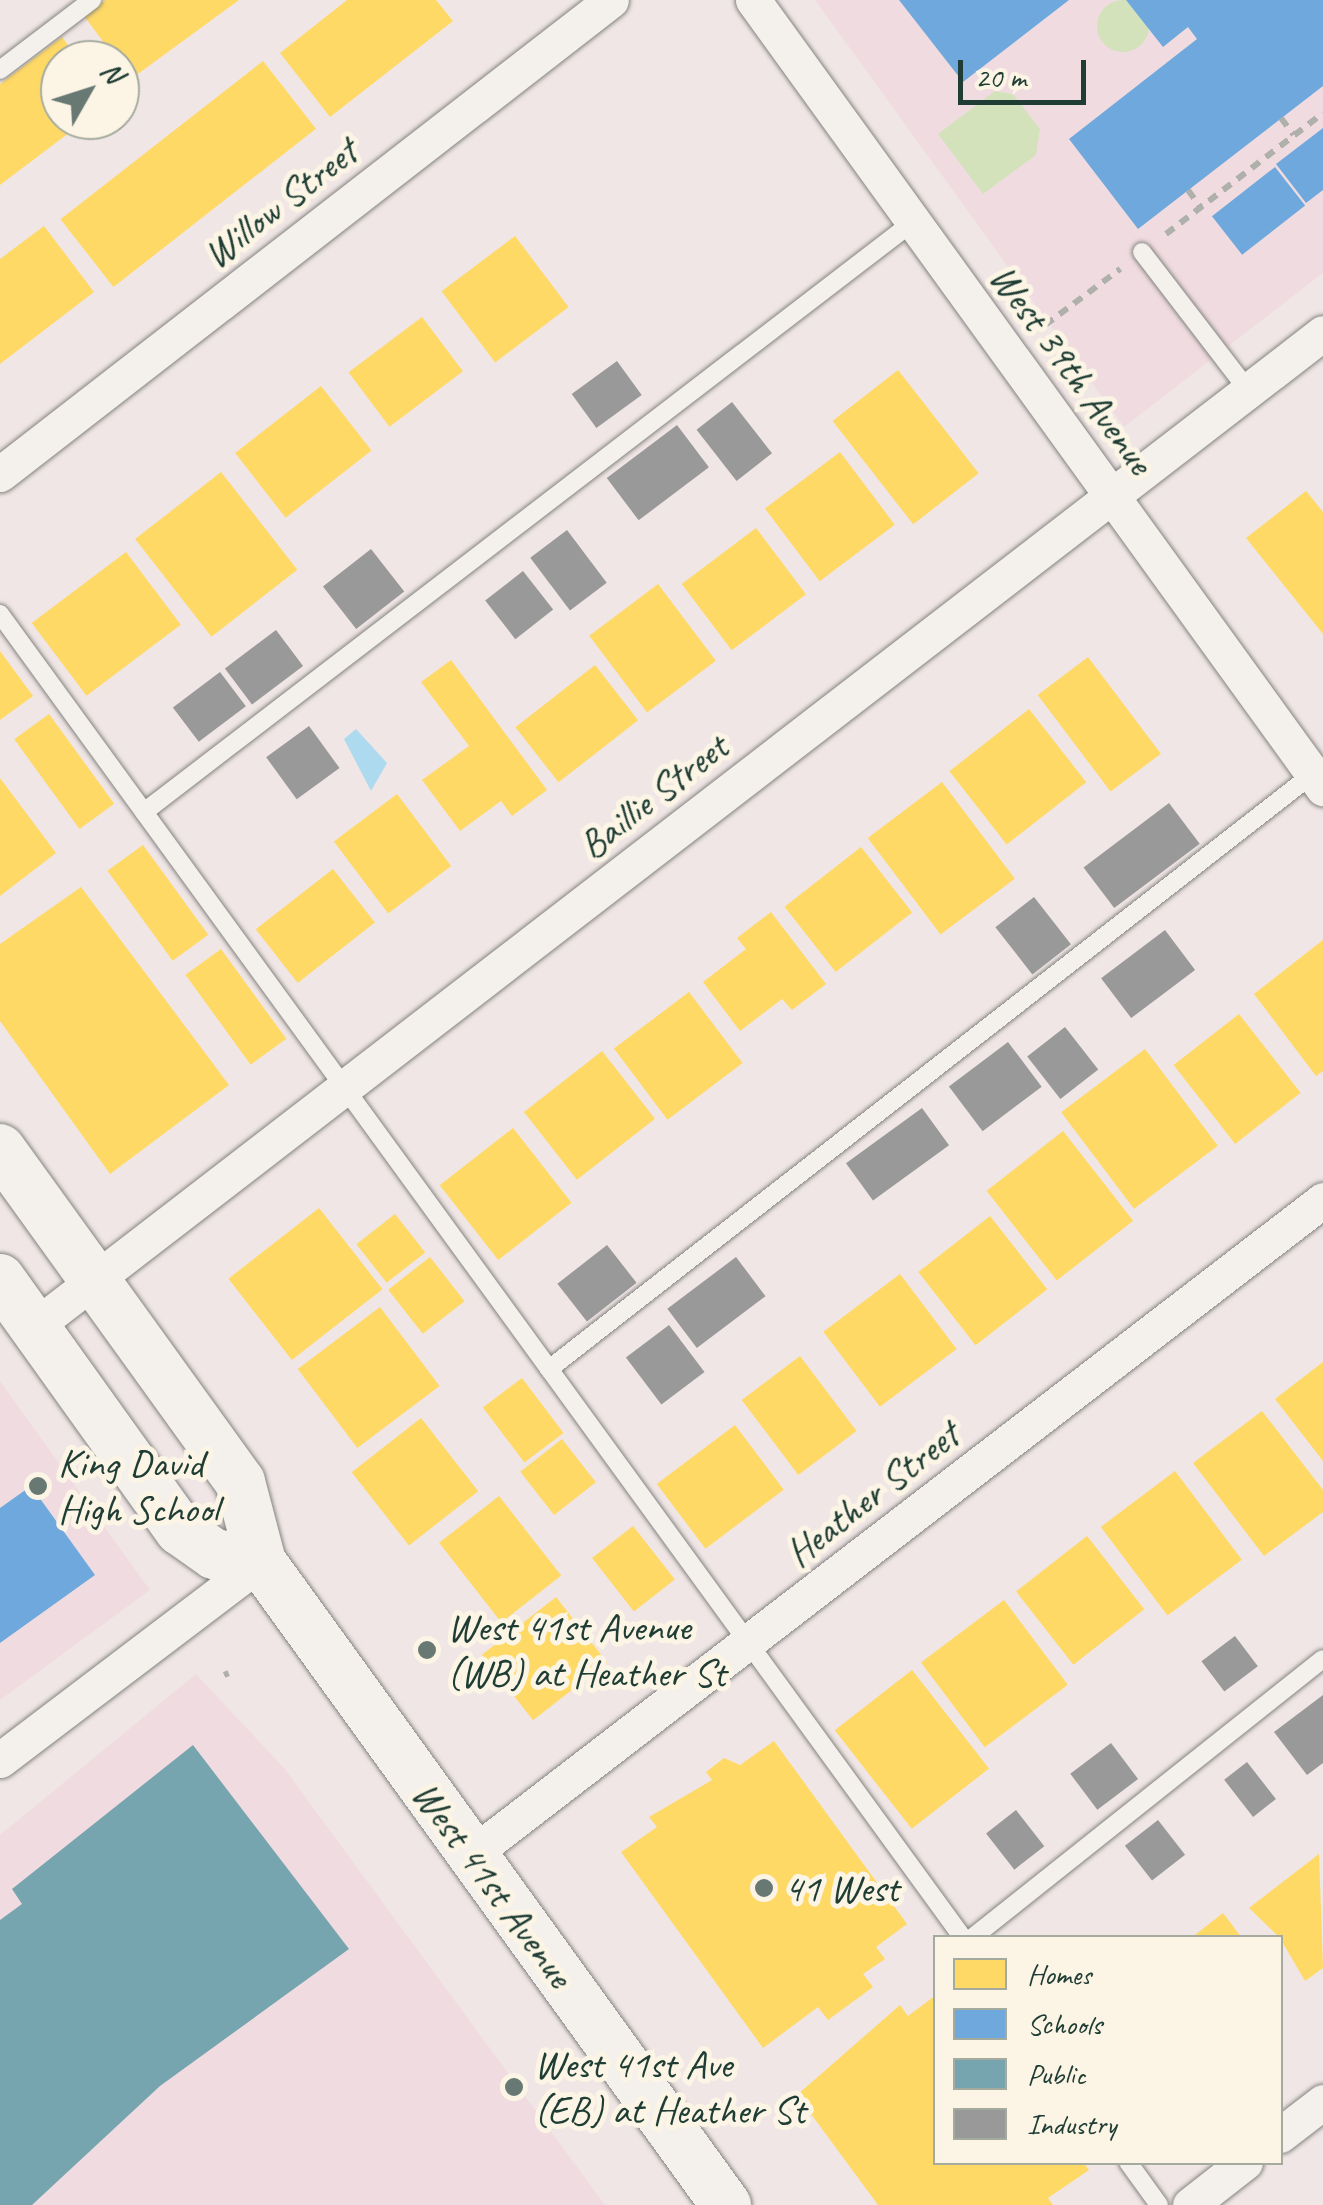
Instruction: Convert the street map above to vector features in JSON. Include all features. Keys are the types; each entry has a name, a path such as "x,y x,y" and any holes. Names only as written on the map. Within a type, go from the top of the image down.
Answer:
{"main road":[{"name":"West 41st Avenue","path":"0,1149 240,1482 261,1562 726,2205"},
{"path":"0,1279 180,1530 214,1554 261,1562"}],"street":[{"name":"Willow Street","path":"0,474 611,0"},
{"name":"West 39th Avenue","path":"753,0 1320,776"},
{"name":"Baillie Street","path":"34,1326 1323,332"},
{"name":"Heather Street","path":"472,1854 1323,1200"},
{"path":"0,1760 261,1562"},
{"path":"1283,2133 1323,2102"},
{"path":"1190,2205 1241,2165"}],"lane":[{"path":"0,70 92,0"},
{"path":"144,812 913,222"},
{"path":"1142,252 1248,390"},
{"path":"0,614 961,1935"},
{"path":"549,1369 1320,776"},
{"path":"976,1935 1323,1659"},
{"path":"1130,2165 1159,2205"}],"path":[{"path":"1045,324 1323,113"},
{"path":"1281,118 1294,135"},
{"path":"1188,190 1200,208"}],"shaded area":[{"path":"815,0 1323,0 1323,273 1124,427"},
{"name":"King David High School","path":"0,1381 150,1590 0,1700"},
{"path":"196,1674 284,1768 605,2205 0,2205 0,1835"}],"green space":[{"path":"1123,0 1142,7 1149,26 1142,45 1123,52 1104,45 1097,26 1104,7"},
{"path":"995,91 1013,94 1040,129 1036,155 983,194 938,134"}],"water":[{"path":"356,729 387,763 371,791 344,739"}],"building: Homes":[{"path":"105,0 239,0 140,72 140,40 102,40 84,16"},
{"path":"347,0 436,0 453,21 330,117 280,53"},
{"path":"40,54 40,140 60,140 0,185 0,84"},
{"path":"263,61 316,129 113,287 60,219"},
{"path":"44,226 94,292 0,364 0,259"},
{"path":"515,236 569,307 495,362 442,291"},
{"path":"422,317 463,371 389,427 349,372"},
{"path":"898,370 979,473 913,524 833,421"},
{"path":"321,386 371,451 286,518 235,453"},
{"path":"840,452 895,525 820,581 765,509"},
{"path":"221,472 297,570 211,637 135,539"},
{"path":"1306,491 1323,512 1323,634 1246,538"},
{"path":"756,528 806,594 732,650 682,584"},
{"path":"126,552 181,625 87,696 32,623"},
{"path":"658,584 716,661 647,712 589,636"},
{"path":"0,651 33,696 0,720"},
{"path":"1088,657 1161,754 1111,792 1038,695"},
{"path":"451,660 547,790 512,816 501,801 460,831 422,780 469,746 421,682"},
{"path":"595,665 638,720 559,782 515,727"},
{"path":"1029,709 1086,782 1007,844 949,771"},
{"path":"49,714 114,804 79,829 14,739"},
{"path":"0,778 56,853 0,896"},
{"path":"942,782 1015,879 941,935 868,838"},
{"path":"397,794 451,866 388,913 334,842"},
{"path":"143,845 208,935 173,961 107,871"},
{"path":"861,847 912,912 836,972 785,907"},
{"path":"333,869 375,923 298,983 256,929"},
{"path":"81,887 229,1085 110,1174 0,1021 0,944"},
{"path":"771,912 826,984 792,1010 782,999 740,1031 703,982 746,949 737,938"},
{"path":"1323,940 1323,1071 1316,1076 1254,994"},
{"path":"221,949 286,1039 251,1065 185,975"},
{"path":"689,992 743,1063 667,1120 614,1049"},
{"path":"1239,1014 1301,1093 1235,1144 1174,1065"},
{"path":"1145,1049 1218,1146 1134,1209 1061,1112"},
{"path":"602,1051 655,1119 577,1180 524,1112"},
{"path":"513,1128 571,1203 498,1260 440,1185"},
{"path":"1063,1131 1133,1221 1057,1281 987,1191"},
{"path":"319,1208 382,1289 292,1360 228,1279"},
{"path":"395,1214 425,1253 387,1283 356,1244"},
{"path":"990,1216 1047,1289 976,1345 918,1272"},
{"path":"430,1257 464,1301 423,1334 388,1290"},
{"path":"900,1274 957,1349 880,1407 823,1332"},
{"path":"380,1307 440,1386 357,1448 298,1369"},
{"path":"800,1356 857,1431 798,1475 742,1400"},
{"path":"1323,1362 1323,1461 1275,1399"},
{"path":"522,1378 564,1433 524,1463 483,1407"},
{"path":"1262,1411 1323,1490 1323,1512 1264,1556 1193,1463"},
{"path":"421,1418 478,1491 409,1545 352,1472"},
{"path":"735,1425 784,1490 705,1549 657,1484"},
{"path":"562,1439 596,1482 554,1515 520,1472"},
{"path":"1175,1471 1242,1560 1168,1616 1101,1527"},
{"path":"499,1496 561,1576 501,1622 439,1543"},
{"path":"633,1526 675,1580 634,1612 592,1558"},
{"path":"1087,1536 1144,1609 1073,1665 1016,1591"},
{"path":"556,1597 607,1662 533,1720 482,1655"},
{"path":"1004,1600 1068,1685 985,1747 921,1663"},
{"path":"912,1670 989,1769 912,1829 835,1730"},
{"name":"41 West","path":"774,1741 907,1924 876,1947 885,1959 863,1974 873,1987 828,2020 818,2007 763,2048 621,1852 657,1827 649,1817 712,1780 706,1772 724,1758 740,1765"},
{"path":"1319,1854 1323,1968 1305,1981 1283,1943 1283,1935 1277,1935 1249,1908"},
{"path":"1223,1913 1240,1935 1195,1935"},
{"name":"41 West","path":"933,1997 933,2165 1085,2165 1089,2170 1048,2198 1053,2205 878,2205 797,2095 900,2005 908,2016"}],"building: Schools":[{"path":"899,0 1069,0 963,82"},
{"path":"1126,0 1323,0 1323,86 1138,229 1069,139 1197,39 1188,27 1163,47"},
{"path":"1323,128 1323,190 1306,203 1276,164"},
{"path":"1275,167 1305,206 1242,255 1212,216"},
{"path":"31,1486 95,1575 0,1643 0,1508"}],"building: Public":[{"path":"193,1745 349,1949 160,2086 32,2205 0,2205 0,1920 22,1904 12,1889"}],"building: Industry":[{"path":"617,361 642,395 596,428 572,394"},
{"path":"732,402 772,453 737,481 697,430"},
{"path":"677,425 709,467 639,520 607,478"},
{"path":"567,530 607,583 570,610 530,558"},
{"path":"371,549 404,592 356,629 323,587"},
{"path":"523,571 553,610 515,639 485,601"},
{"path":"276,630 303,666 252,704 225,669"},
{"path":"220,672 246,706 199,742 173,708"},
{"path":"309,726 340,768 297,799 266,757"},
{"path":"1169,803 1200,844 1114,908 1084,867"},
{"path":"1034,897 1071,944 1032,974 995,927"},
{"path":"1165,930 1195,970 1131,1018 1101,978"},
{"path":"1065,1027 1098,1070 1060,1099 1027,1057"},
{"path":"1008,1042 1042,1087 983,1131 949,1087"},
{"path":"922,1108 949,1145 873,1200 846,1163"},
{"path":"607,1245 637,1283 587,1322 557,1284"},
{"path":"736,1257 765,1296 697,1348 667,1309"},
{"path":"669,1325 705,1372 661,1405 626,1357"},
{"path":"1235,1636 1258,1666 1224,1692 1201,1661"},
{"path":"1323,1695 1323,1763 1307,1775 1274,1732"},
{"path":"1111,1743 1138,1779 1097,1810 1070,1774"},
{"path":"1247,1762 1276,1799 1253,1817 1224,1780"},
{"path":"1016,1810 1044,1846 1014,1870 986,1833"},
{"path":"1158,1820 1185,1855 1152,1881 1125,1846"}],"place":[{"name":"King David High School","path":"38,1486"},
{"name":"West 41st Avenue (WB) at Heather St","path":"427,1650"},
{"name":"41 West","path":"764,1888"},
{"name":"West 41st Ave (EB) at Heather St","path":"514,2087"}]}
